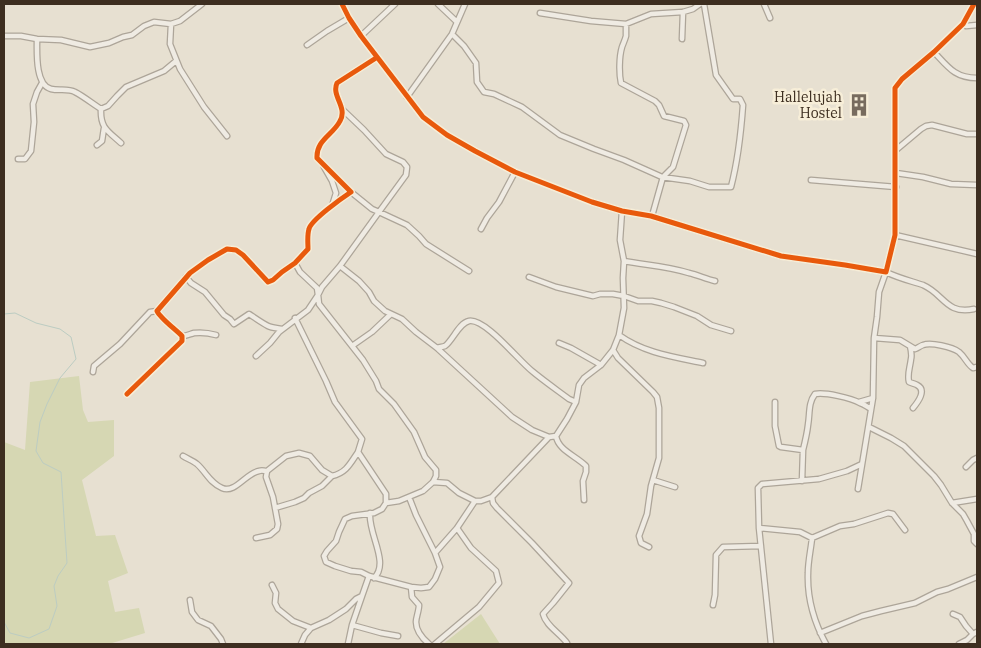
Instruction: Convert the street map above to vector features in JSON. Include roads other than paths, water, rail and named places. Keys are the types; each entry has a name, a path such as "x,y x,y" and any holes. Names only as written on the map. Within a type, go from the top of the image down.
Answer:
{"street":[{"path":"4,36 61,40 90,47 132,35 144,26 154,22 171,24 180,21 202,4"},
{"path":"342,4 360,36 423,117 475,151 515,172 592,202 622,211 652,216 780,256 886,272 925,286 957,310 974,309"},
{"path":"360,36 396,4"},
{"path":"438,4 457,22"},
{"path":"407,97 452,34 465,4"},
{"path":"452,34 464,46 476,63 477,82 484,92 494,94 522,107 560,135 663,177 690,181 709,188 731,188 739,148 743,105 740,99 733,99 716,75 702,4 683,12 652,14 626,24 591,22 540,13"},
{"path":"764,4 770,18"},
{"path":"858,489 873,398 874,338 879,292 895,235 895,88 902,79 963,24 974,4"},
{"path":"682,39 683,12"},
{"path":"307,45 349,18"},
{"path":"171,24 170,44 176,61 204,107 227,136"},
{"path":"626,24 626,36 621,48 621,83 655,101 664,116 684,121 686,125 672,167 663,177 652,216"},
{"path":"963,24 966,26 977,25"},
{"path":"37,39 37,59 42,83 49,89 74,91 101,109"},
{"path":"934,52 948,68 959,76 977,78"},
{"path":"256,356 282,329 308,310 322,288 406,175 407,167 403,162 386,154 343,110 337,98 335,87 337,82 376,58"},
{"path":"101,109 108,106 126,88 164,71 176,61"},
{"path":"18,159 26,159 31,152 34,122 33,104 36,92 42,83"},
{"path":"101,109 100,118 104,128 121,143"},
{"path":"343,110 340,121 320,144 317,158 350,192 372,210 407,225 426,244 469,271"},
{"path":"896,150 926,126 932,125 967,134 977,134"},
{"path":"97,145 102,140 104,128"},
{"path":"322,164 336,193 332,207"},
{"path":"481,229 499,202 515,172"},
{"path":"896,173 950,184 977,185"},
{"path":"811,180 896,187"},
{"path":"93,372 94,366 120,344 150,312 157,311 190,273 227,249 236,250 243,255 268,282 273,280 302,257 308,249 308,230 310,226 350,192"},
{"path":"584,500 583,481 586,466 561,447 556,441 556,436 576,402 579,385 584,378 601,365 613,350 619,335 624,308 622,278 624,262 620,240 622,211"},
{"path":"895,235 977,254"},
{"path":"624,262 666,268 716,281"},
{"path":"295,263 300,272 317,288 319,304 363,360 379,389 394,404 414,432 425,457 436,470 433,482 423,492 399,501 386,503"},
{"path":"340,266 359,281 374,301 385,311 402,319 437,348 512,417 549,438"},
{"path":"186,277 191,283 205,292 224,316 234,324 248,314 266,326 282,329"},
{"path":"529,277 556,287 593,296 600,294 624,296 638,301 652,301 674,307 697,316 711,325 731,331"},
{"path":"157,311 158,315 182,336"},
{"path":"352,346 372,332 391,314"},
{"path":"275,508 304,498 322,486 332,476 340,474 348,467 358,452 362,440 335,402 295,318"},
{"path":"437,348 445,345 463,324 467,321 473,321 495,334 530,370 569,399 576,402"},
{"path":"182,336 200,333 216,335"},
{"path":"619,335 649,351 703,363"},
{"path":"127,394 182,341 182,336"},
{"path":"874,338 900,340 915,349 924,344 937,345 960,353 973,368 977,366"},
{"path":"560,343 601,365"},
{"path":"910,346 912,358 908,380 922,389 922,395 913,408"},
{"path":"613,350 618,358 657,397 659,408 659,458 647,514 639,536 641,543 649,547"},
{"path":"802,480 803,450 810,407 815,394 828,394 859,402 871,410"},
{"path":"859,402 873,398"},
{"path":"775,402 775,426 779,446 781,448 803,450"},
{"path":"869,428 891,438 914,455 941,485 952,503 968,521 974,534 974,541 977,544"},
{"path":"433,482 447,483 459,493 475,502 492,498 549,438 556,436"},
{"path":"358,452 386,494 386,503 382,509 345,519 336,541 324,556 326,562 351,572 361,572 411,588 429,587 436,579 440,567 436,553 416,515 409,497"},
{"path":"184,456 197,464 213,482 227,490 258,471 267,471 286,456 299,453 310,456 322,470 332,476"},
{"path":"966,467 977,458"},
{"path":"771,644 759,528 759,486 762,484 819,479 847,471 862,464"},
{"path":"256,538 270,535 278,524 273,497 266,477 267,471"},
{"path":"653,480 674,487"},
{"path":"492,498 497,508 569,583 543,614 544,619 563,637 566,644"},
{"path":"952,503 977,499"},
{"path":"436,553 464,520 475,502"},
{"path":"348,644 362,596 372,577 378,574 380,570 379,554 370,525 370,513"},
{"path":"759,528 800,532 812,538 840,526 854,524 888,513 893,514 905,530"},
{"path":"435,644 479,608 499,583 496,571 471,548 457,528"},
{"path":"812,538 808,572 809,598 813,618 826,644"},
{"path":"713,605 716,555 723,547 761,546"},
{"path":"820,633 862,616 915,603 937,592 977,577"},
{"path":"272,585 276,593 275,603 278,609 293,621 312,628"},
{"path":"411,588 412,597 419,605 416,621 418,631 429,644"},
{"path":"301,644 305,635 312,628 329,620 362,596"},
{"path":"190,600 192,612 198,620 211,626 223,644"},
{"path":"953,614 960,617 966,626 975,633 959,644"},
{"path":"352,625 381,634 398,636"}],"waterway":[{"path":"4,314 15,313 36,323 60,329 71,337 76,359 60,378 47,404 40,422 36,451 43,463 61,472 67,563 54,586 57,606 49,629 29,638 10,633 4,622"}],"place":[{"name":"Hallelujah Hostel","path":"859,105"}]}
